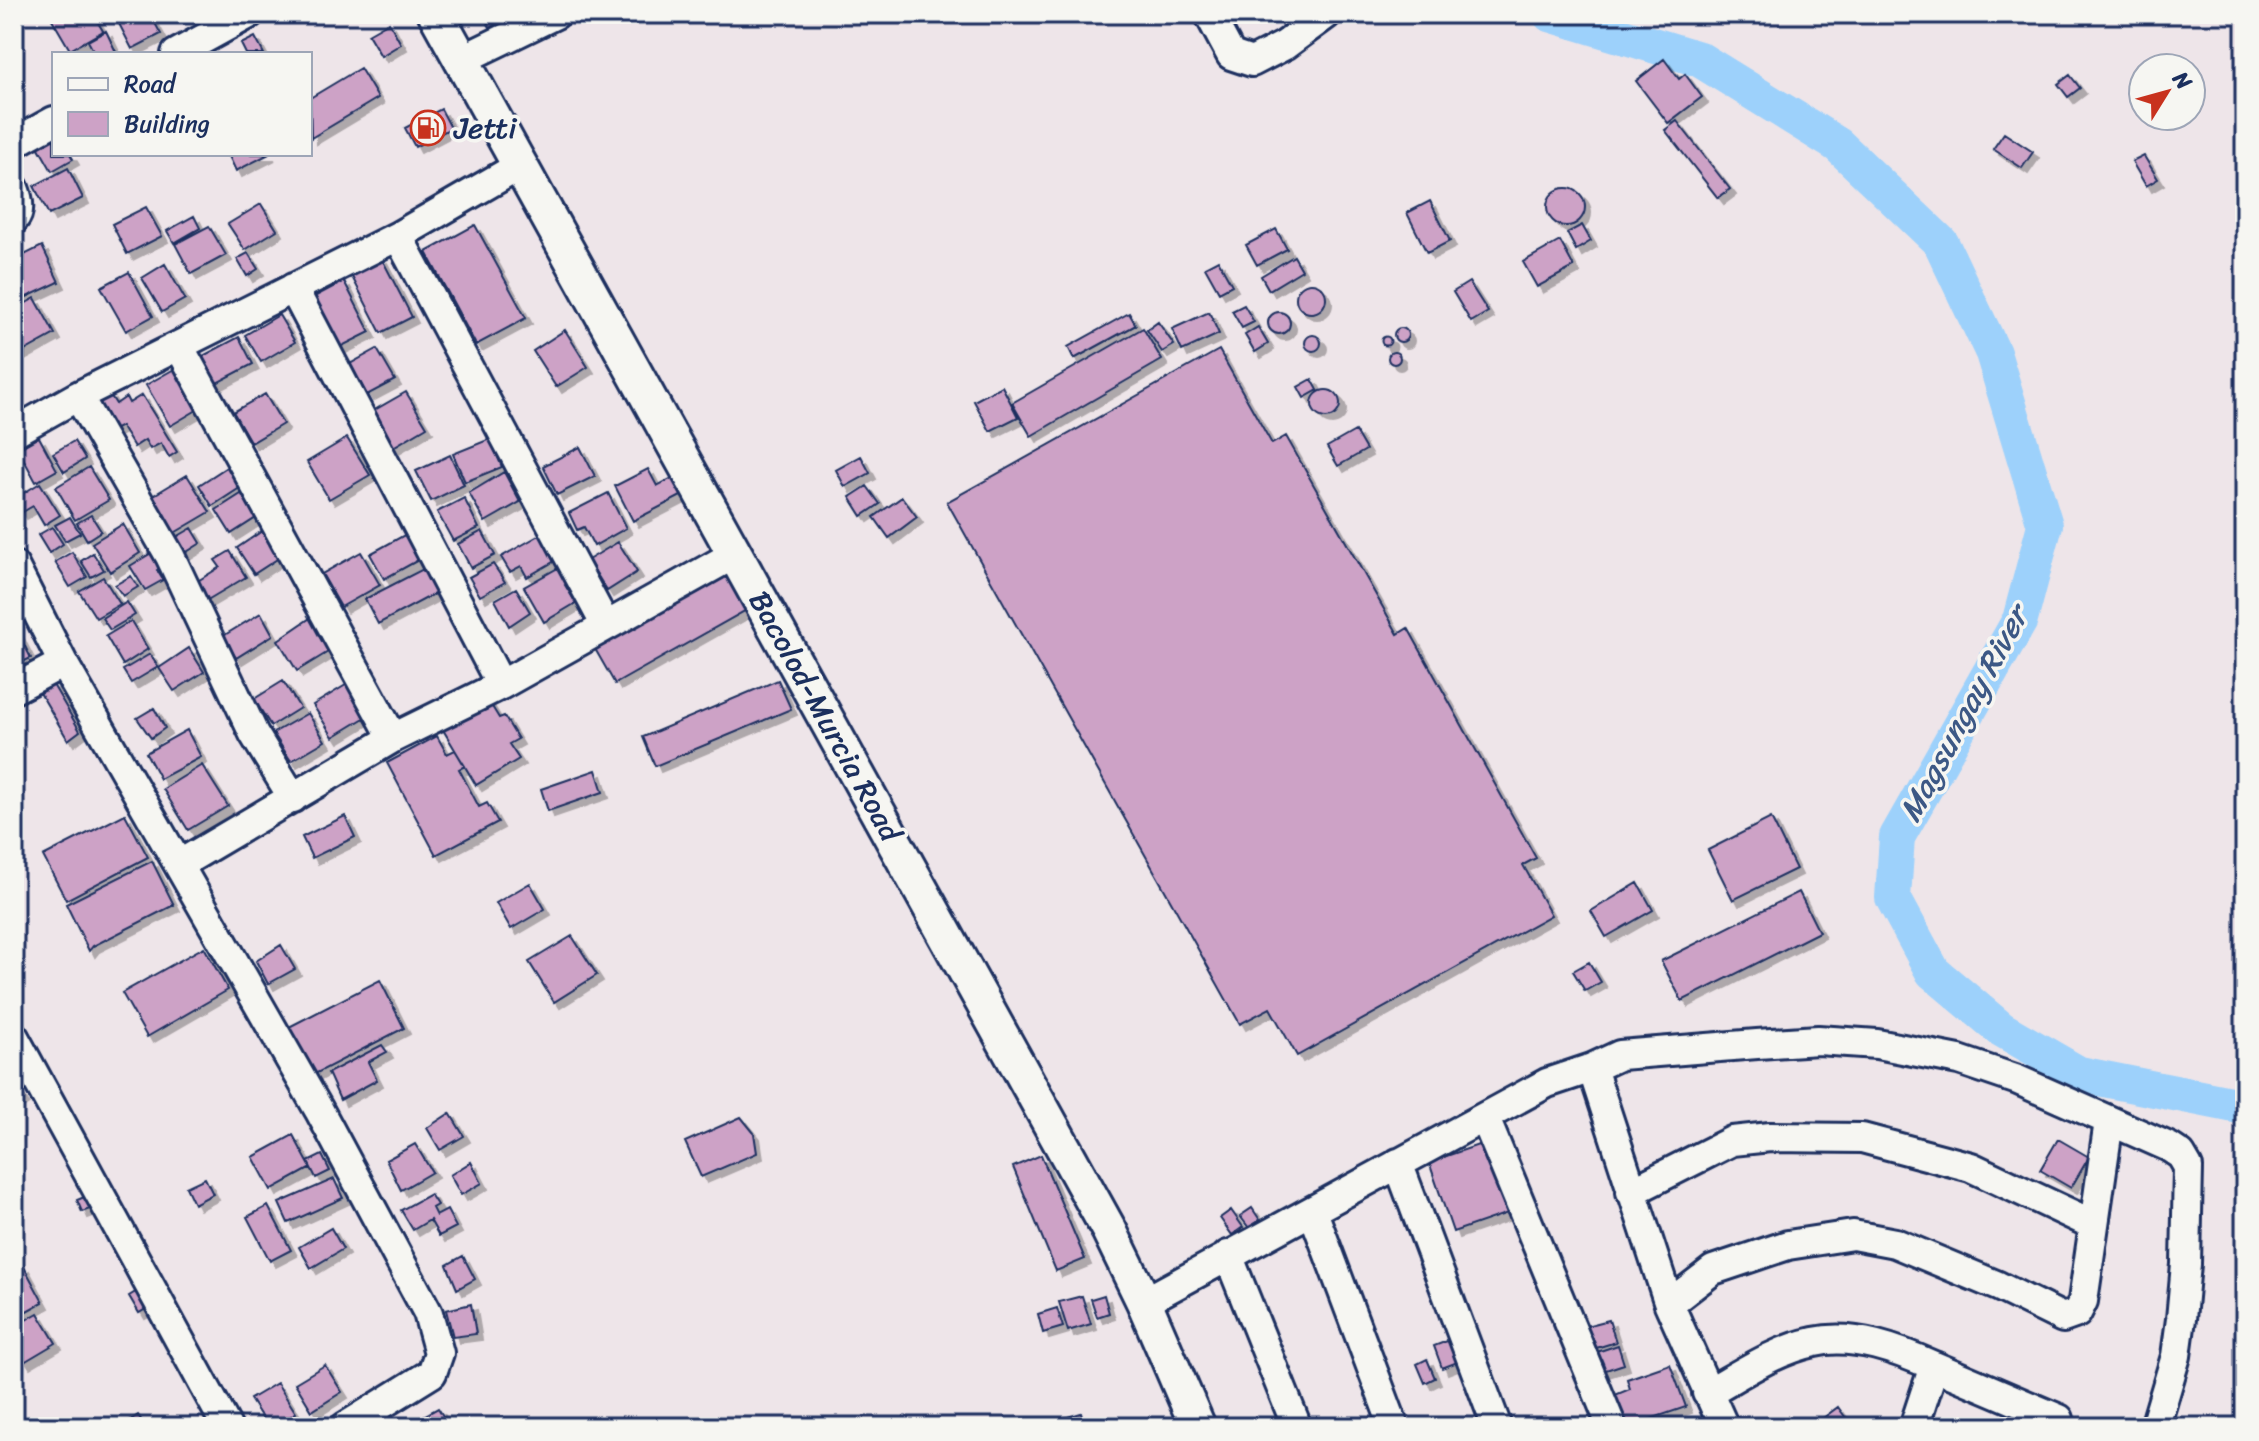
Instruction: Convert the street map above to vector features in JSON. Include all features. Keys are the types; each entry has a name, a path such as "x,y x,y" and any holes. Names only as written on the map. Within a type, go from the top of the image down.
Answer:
{"main road":[{"name":"Bacolod-Murcia Road","path":"436,14 1109,1230 1198,1427"}],"street":[{"path":"180,52 249,14"},
{"path":"461,60 556,14"},
{"path":"1209,14 1231,55 1252,62 1285,45 1327,14"},
{"path":"14,143 52,122"},
{"path":"14,432 78,396 398,236 519,166"},
{"path":"14,188 18,199 14,219"},
{"path":"398,236 606,626"},
{"path":"293,288 501,685"},
{"path":"179,346 393,738"},
{"path":"78,396 170,556 254,734 293,798"},
{"path":"180,864 393,738 501,685 735,554"},
{"path":"14,566 63,663 327,1123 428,1313 439,1353 432,1373 345,1427"},
{"path":"14,689 63,663"},
{"path":"14,1037 227,1427"},
{"path":"1144,1302 1547,1083 1620,1055 1818,1040 1877,1044 1959,1060 2018,1080 2181,1155 2188,1167 2186,1264 2181,1319 2176,1356 2155,1427"},
{"path":"1592,1068 1669,1304 1724,1427"},
{"path":"1485,1118 1612,1427"},
{"path":"1669,1304 1713,1270 1788,1245 1853,1235 1895,1243 1998,1286 2063,1318 2077,1313 2083,1301 2109,1121"},
{"path":"1631,1192 1732,1141 1770,1137 1862,1138 1971,1167 2094,1225"},
{"path":"1398,1163 1497,1427"},
{"path":"1313,1212 1394,1427"},
{"path":"1228,1255 1297,1427"},
{"path":"1707,1393 1773,1356 1815,1341 1860,1341 1898,1350 2063,1424"},
{"path":"1914,1427 1934,1366"}],"building":[{"path":"49,14 93,14 103,31 70,50"},
{"path":"114,14 150,14 161,34 132,49"},
{"path":"482,14 511,14 490,27"},
{"path":"389,22 401,44 381,56 368,34"},
{"path":"106,31 116,52 94,52 88,41"},
{"path":"255,37 263,52 245,52 241,44"},
{"path":"1664,59 1679,79 1685,74 1702,97 1668,123 1636,81"},
{"path":"360,68 378,98 312,137 312,97"},
{"path":"2070,75 2080,88 2068,97 2058,84"},
{"name":"Jetti","path":"441,109 451,128 415,147 405,128"},
{"path":"1677,121 1730,189 1718,198 1665,130"},
{"path":"52,131 52,156 71,156 73,159 52,171 35,141"},
{"path":"2004,133 2033,152 2022,168 1993,149"},
{"path":"229,156 265,156 236,171"},
{"path":"2144,156 2158,179 2146,186 2132,162"},
{"path":"68,168 83,198 49,215 34,186"},
{"path":"1566,188 1579,194 1585,207 1579,220 1566,226 1553,220 1547,207 1553,194"},
{"path":"1430,201 1450,241 1427,253 1407,213"},
{"path":"261,204 277,230 245,250 228,224"},
{"path":"146,207 162,236 127,254 112,224"},
{"path":"194,216 200,228 174,243 167,231"},
{"path":"475,225 526,318 476,345 426,252"},
{"path":"1582,225 1591,241 1576,250 1567,233"},
{"path":"209,226 226,255 191,274 175,244"},
{"path":"1276,229 1287,249 1257,265 1246,245"},
{"path":"1560,241 1574,267 1537,287 1523,262"},
{"path":"42,246 59,282 14,303 14,260"},
{"path":"248,253 258,269 247,276 237,259"},
{"path":"1294,256 1302,270 1269,290 1261,276"},
{"path":"381,257 412,317 381,333 350,273"},
{"path":"1218,260 1232,285 1219,292 1205,267"},
{"path":"165,264 185,299 162,312 142,278"},
{"path":"129,272 153,316 126,331 101,287"},
{"path":"344,281 370,332 340,347 314,297"},
{"path":"1469,282 1488,312 1471,322 1453,292"},
{"path":"1311,283 1321,288 1326,298 1321,308 1311,313 1301,308 1296,298 1301,288"},
{"path":"35,298 55,334 19,354 14,346 14,310"},
{"path":"1244,305 1254,322 1242,328 1232,311"},
{"path":"1209,312 1219,334 1182,351 1172,329"},
{"path":"1279,312 1287,315 1290,323 1287,331 1279,334 1271,331 1268,323 1271,315"},
{"path":"1129,313 1136,325 1074,359 1068,347"},
{"path":"279,315 295,342 261,362 245,335"},
{"path":"1158,322 1174,345 1162,352 1147,330"},
{"path":"1258,327 1268,344 1255,352 1245,335"},
{"path":"1143,328 1162,360 1031,436 1012,403"},
{"path":"1401,328 1408,335 1401,342 1394,335"},
{"path":"565,330 588,367 556,387 533,351"},
{"path":"1313,335 1321,343 1313,351 1305,343"},
{"path":"239,337 253,364 215,384 201,357"},
{"path":"1386,337 1390,341 1386,345 1382,341"},
{"path":"377,349 395,380 367,395 350,364"},
{"path":"1219,350 1272,444 1286,436 1398,634 1408,628 1536,858 1523,865 1551,915 1297,1056 1270,1008 1240,1024 947,502"},
{"path":"1394,352 1400,358 1394,364 1388,358"},
{"path":"183,364 207,404 170,426 146,385"},
{"path":"1312,379 1318,390 1304,398 1298,387"},
{"path":"1002,386 1018,417 990,431 974,401"},
{"path":"1326,390 1336,394 1340,404 1336,414 1326,418 1316,414 1312,404 1316,394"},
{"path":"406,392 427,427 393,447 373,411"},
{"path":"109,393 116,404 126,397 129,403 142,395 177,452 169,457 161,443 150,449 145,440 134,447 121,426 110,432 92,403"},
{"path":"265,394 283,424 251,443 233,412"},
{"path":"1355,431 1366,450 1338,466 1327,447"},
{"path":"39,437 57,470 36,482 18,449"},
{"path":"347,438 370,475 329,499 307,462"},
{"path":"490,439 502,467 465,482 453,454"},
{"path":"74,441 85,459 64,472 53,453"},
{"path":"580,447 595,476 557,495 543,466"},
{"path":"450,455 464,485 431,501 416,471"},
{"path":"861,456 870,473 845,487 836,470"},
{"path":"236,461 249,482 212,506 199,485"},
{"path":"89,467 109,500 75,520 56,487"},
{"path":"648,469 657,486 674,477 683,495 633,521 615,486"},
{"path":"504,472 520,502 485,522 469,493"},
{"path":"187,475 210,512 171,535 149,498"},
{"path":"40,483 60,515 44,525 33,506 21,513 14,502 14,499"},
{"path":"867,486 880,504 862,516 850,497"},
{"path":"252,487 267,511 231,534 216,510"},
{"path":"608,493 626,528 594,546 584,527 577,530 569,513"},
{"path":"902,497 917,517 889,538 874,517"},
{"path":"464,498 479,528 453,541 437,512"},
{"path":"91,515 101,531 87,540 77,523"},
{"path":"70,517 80,533 65,541 55,525"},
{"path":"123,524 140,553 110,572 92,543"},
{"path":"271,525 288,552 254,574 237,548"},
{"path":"52,527 63,544 49,553 38,535"},
{"path":"192,528 201,543 177,558 168,542"},
{"path":"482,531 495,555 471,568 458,544"},
{"path":"545,532 560,558 527,577 521,566 510,572 501,557"},
{"path":"408,533 422,558 384,579 370,554"},
{"path":"618,542 637,572 607,591 588,560"},
{"path":"158,549 167,564 157,570 163,580 145,590 130,566"},
{"path":"230,551 246,577 199,605 188,587 220,567 215,560"},
{"path":"72,552 87,577 70,587 55,562"},
{"path":"361,552 380,585 341,607 322,574"},
{"path":"93,553 104,570 91,577 81,561"},
{"path":"493,564 505,582 480,596 469,577"},
{"path":"565,564 574,579 565,585 576,603 544,622 524,587"},
{"path":"425,568 438,592 378,624 365,599"},
{"path":"729,575 748,609 615,684 595,649"},
{"path":"131,576 138,587 123,596 115,585"},
{"path":"103,577 120,604 96,618 79,591"},
{"path":"516,588 530,612 509,626 495,600"},
{"path":"127,602 135,615 110,630 102,618"},
{"path":"319,612 338,646 297,671 278,640"},
{"path":"261,613 273,635 236,658 223,636"},
{"path":"131,621 148,649 123,665 106,636"},
{"path":"14,625 31,658 14,666"},
{"path":"189,648 204,672 174,691 159,668"},
{"path":"150,654 158,667 131,683 123,670"},
{"path":"354,680 374,712 333,737 313,705"},
{"path":"778,680 791,709 655,766 643,737"},
{"path":"283,681 300,708 271,726 254,699"},
{"path":"52,683 80,731 68,740 39,691"},
{"path":"488,700 499,718 504,716 518,739 509,744 519,759 476,785 442,728"},
{"path":"154,708 165,728 151,738 137,718"},
{"path":"308,713 325,741 291,761 273,733"},
{"path":"187,730 201,757 160,779 146,753"},
{"path":"437,736 447,754 455,750 465,766 459,769 479,807 487,803 498,822 436,855 387,763"},
{"path":"202,765 228,806 188,830 163,789"},
{"path":"596,770 603,792 548,811 541,789"},
{"path":"125,814 148,857 66,900 43,856"},
{"path":"345,816 355,837 312,858 302,837"},
{"path":"1771,818 1796,869 1733,900 1708,850"},
{"path":"152,861 174,905 93,946 89,951 66,904"},
{"path":"530,883 545,909 511,929 496,903"},
{"path":"1638,883 1653,910 1606,937 1591,911"},
{"path":"1799,892 1819,932 1682,1001 1661,961"},
{"path":"572,936 597,975 554,1002 529,962"},
{"path":"281,945 295,969 268,984 256,961"},
{"path":"204,947 228,990 147,1037 122,993"},
{"path":"1589,962 1601,982 1585,991 1573,971"},
{"path":"380,980 404,1028 315,1074 289,1027"},
{"path":"382,1045 387,1052 368,1062 377,1080 340,1100 328,1073"},
{"path":"14,1084 23,1098 14,1104"},
{"path":"450,1113 464,1136 440,1150 427,1128"},
{"path":"741,1117 754,1133 757,1153 701,1177 685,1142"},
{"path":"293,1135 311,1168 271,1190 253,1157"},
{"path":"2058,1139 2089,1157 2071,1188 2040,1170"},
{"path":"1487,1142 1511,1212 1453,1232 1429,1162"},
{"path":"415,1144 432,1172 401,1190 386,1160"},
{"path":"322,1155 330,1171 316,1178 308,1162"},
{"path":"1041,1155 1085,1259 1056,1271 1013,1167"},
{"path":"471,1162 482,1183 461,1195 450,1175"},
{"path":"205,1178 213,1194 194,1204 186,1187"},
{"path":"334,1179 343,1198 288,1223 279,1203"},
{"path":"94,1193 103,1204 82,1212 77,1200"},
{"path":"430,1194 437,1205 432,1208 436,1216 447,1210 456,1227 439,1236 430,1220 413,1230 401,1210"},
{"path":"268,1206 291,1250 270,1261 247,1217"},
{"path":"1252,1208 1260,1220 1249,1228 1240,1216"},
{"path":"1231,1210 1243,1227 1232,1235 1220,1218"},
{"path":"331,1228 343,1249 311,1268 299,1247"},
{"path":"463,1256 475,1279 457,1289 447,1265"},
{"path":"23,1265 43,1302 14,1318 14,1270"},
{"path":"144,1287 154,1304 139,1313 129,1296"},
{"path":"1104,1295 1109,1313 1097,1317 1091,1299"},
{"path":"1082,1296 1091,1324 1068,1331 1059,1302"},
{"path":"471,1304 476,1334 453,1337 446,1310"},
{"path":"1057,1308 1063,1327 1043,1333 1038,1314"},
{"path":"38,1313 56,1343 24,1362 14,1346 14,1327"},
{"path":"1609,1320 1616,1342 1593,1349 1586,1326"},
{"path":"1455,1338 1463,1360 1442,1368 1434,1346"},
{"path":"1618,1345 1624,1364 1603,1371 1597,1352"},
{"path":"1427,1359 1435,1378 1425,1383 1417,1364"},
{"path":"1670,1364 1686,1407 1627,1427 1615,1395 1630,1389 1627,1379"},
{"path":"325,1365 342,1392 312,1411 295,1383"},
{"path":"277,1383 296,1413 275,1427 268,1427 250,1399"},
{"path":"1838,1407 1851,1425 1811,1427"},
{"path":"438,1408 450,1427 408,1427 407,1425"},
{"path":"1081,1413 1085,1427 1033,1427"},
{"path":"138,1415 146,1427 126,1427 124,1424"}],"waterway":[{"name":"Magsungay River","path":"1550,14 1699,59 1838,145 1941,243 1993,353 2045,525 2020,620 1897,837 1893,898 1933,972 2001,1029 2079,1074 2245,1107"}],"place":[{"name":"Jetti","path":"428,128"}]}
